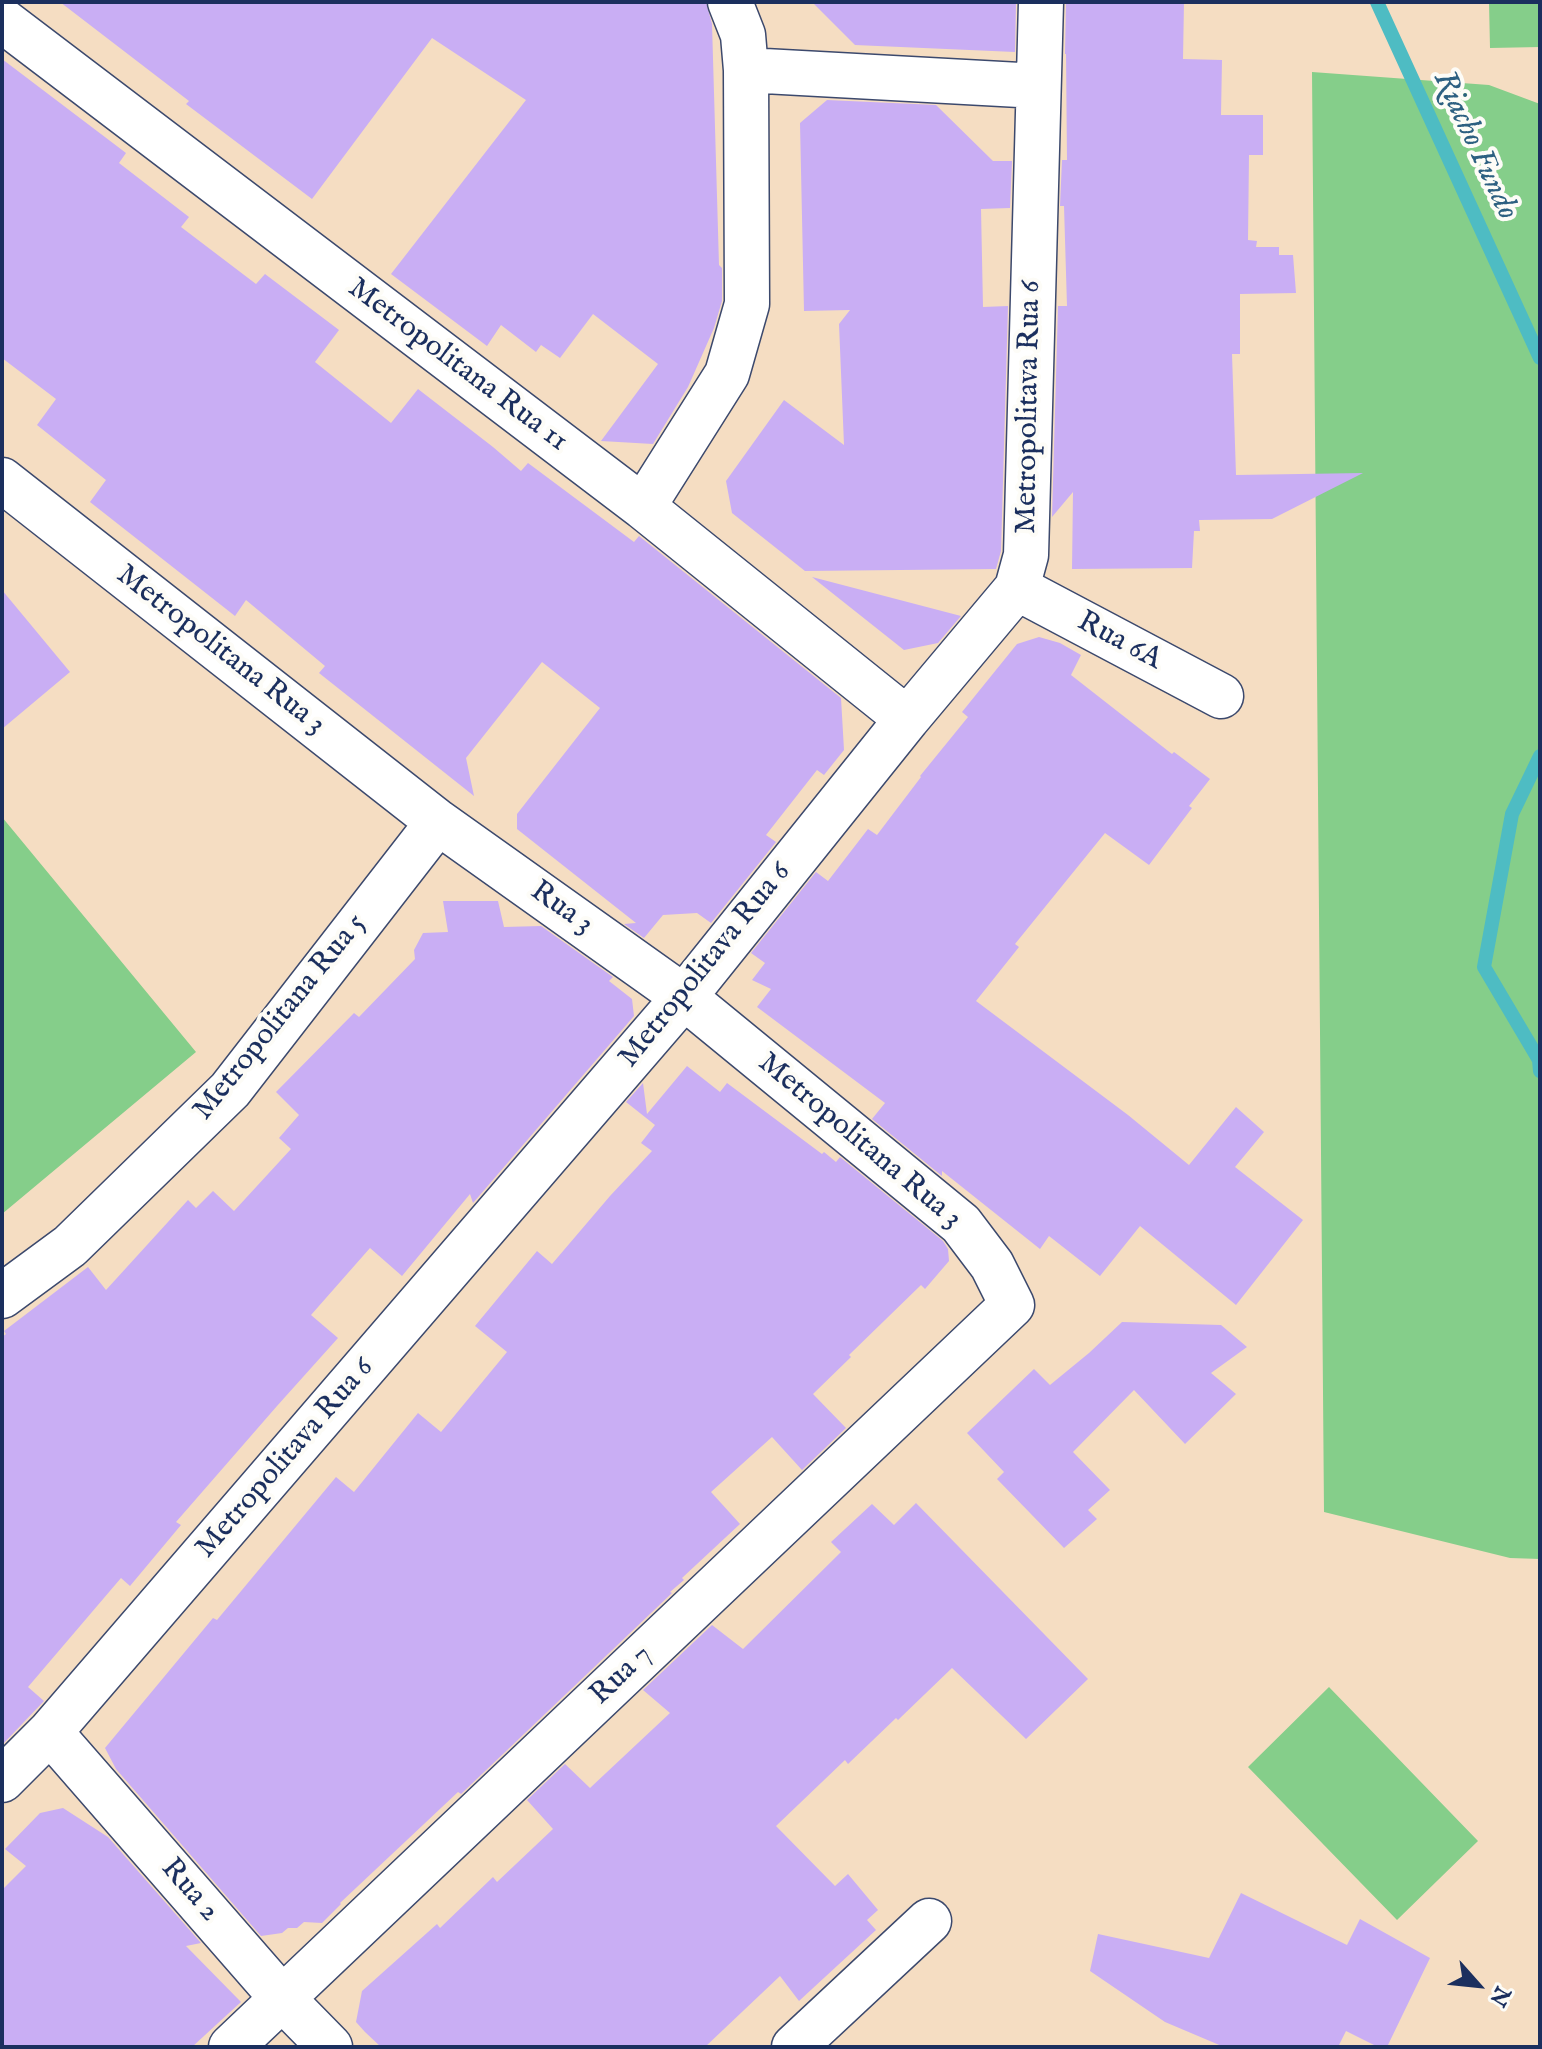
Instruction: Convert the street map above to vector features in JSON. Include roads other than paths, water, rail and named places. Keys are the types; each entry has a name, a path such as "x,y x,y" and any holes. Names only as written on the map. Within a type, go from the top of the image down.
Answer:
{"street":[{"path":"643,507 727,374 747,304 746,70 743,35 730,2"},
{"name":"Metropolitava Rua 6","path":"2,1780 50,1732 684,997 907,719 1017,588 1026,555 1041,2"},
{"name":"Metropolitana Rua 11","path":"2,20 643,507 907,719"},
{"path":"746,70 1038,86"},
{"name":"Metropolitana Rua 3","path":"2,480 438,822"},
{"name":"Rua 6A","path":"1017,588 1221,696"},
{"name":"Rua 3","path":"438,822 684,997"},
{"name":"Metropolitana Rua 5","path":"2,1296 70,1246 230,1090 438,822"},
{"name":"Metropolitana Rua 3","path":"684,997 961,1224 992,1265 1012,1305"},
{"name":"Rua 7","path":"231,2047 1012,1305"},
{"name":"Rua 2","path":"50,1732 282,1998 330,2047"},
{"path":"794,2047 929,1921"}],"waterway":[{"name":"Riacho Fundo","path":"1377,2 1540,358"},
{"name":"Riacho Fundo","path":"1540,756 1512,814 1484,967 1539,1060 1540,1071"}]}
